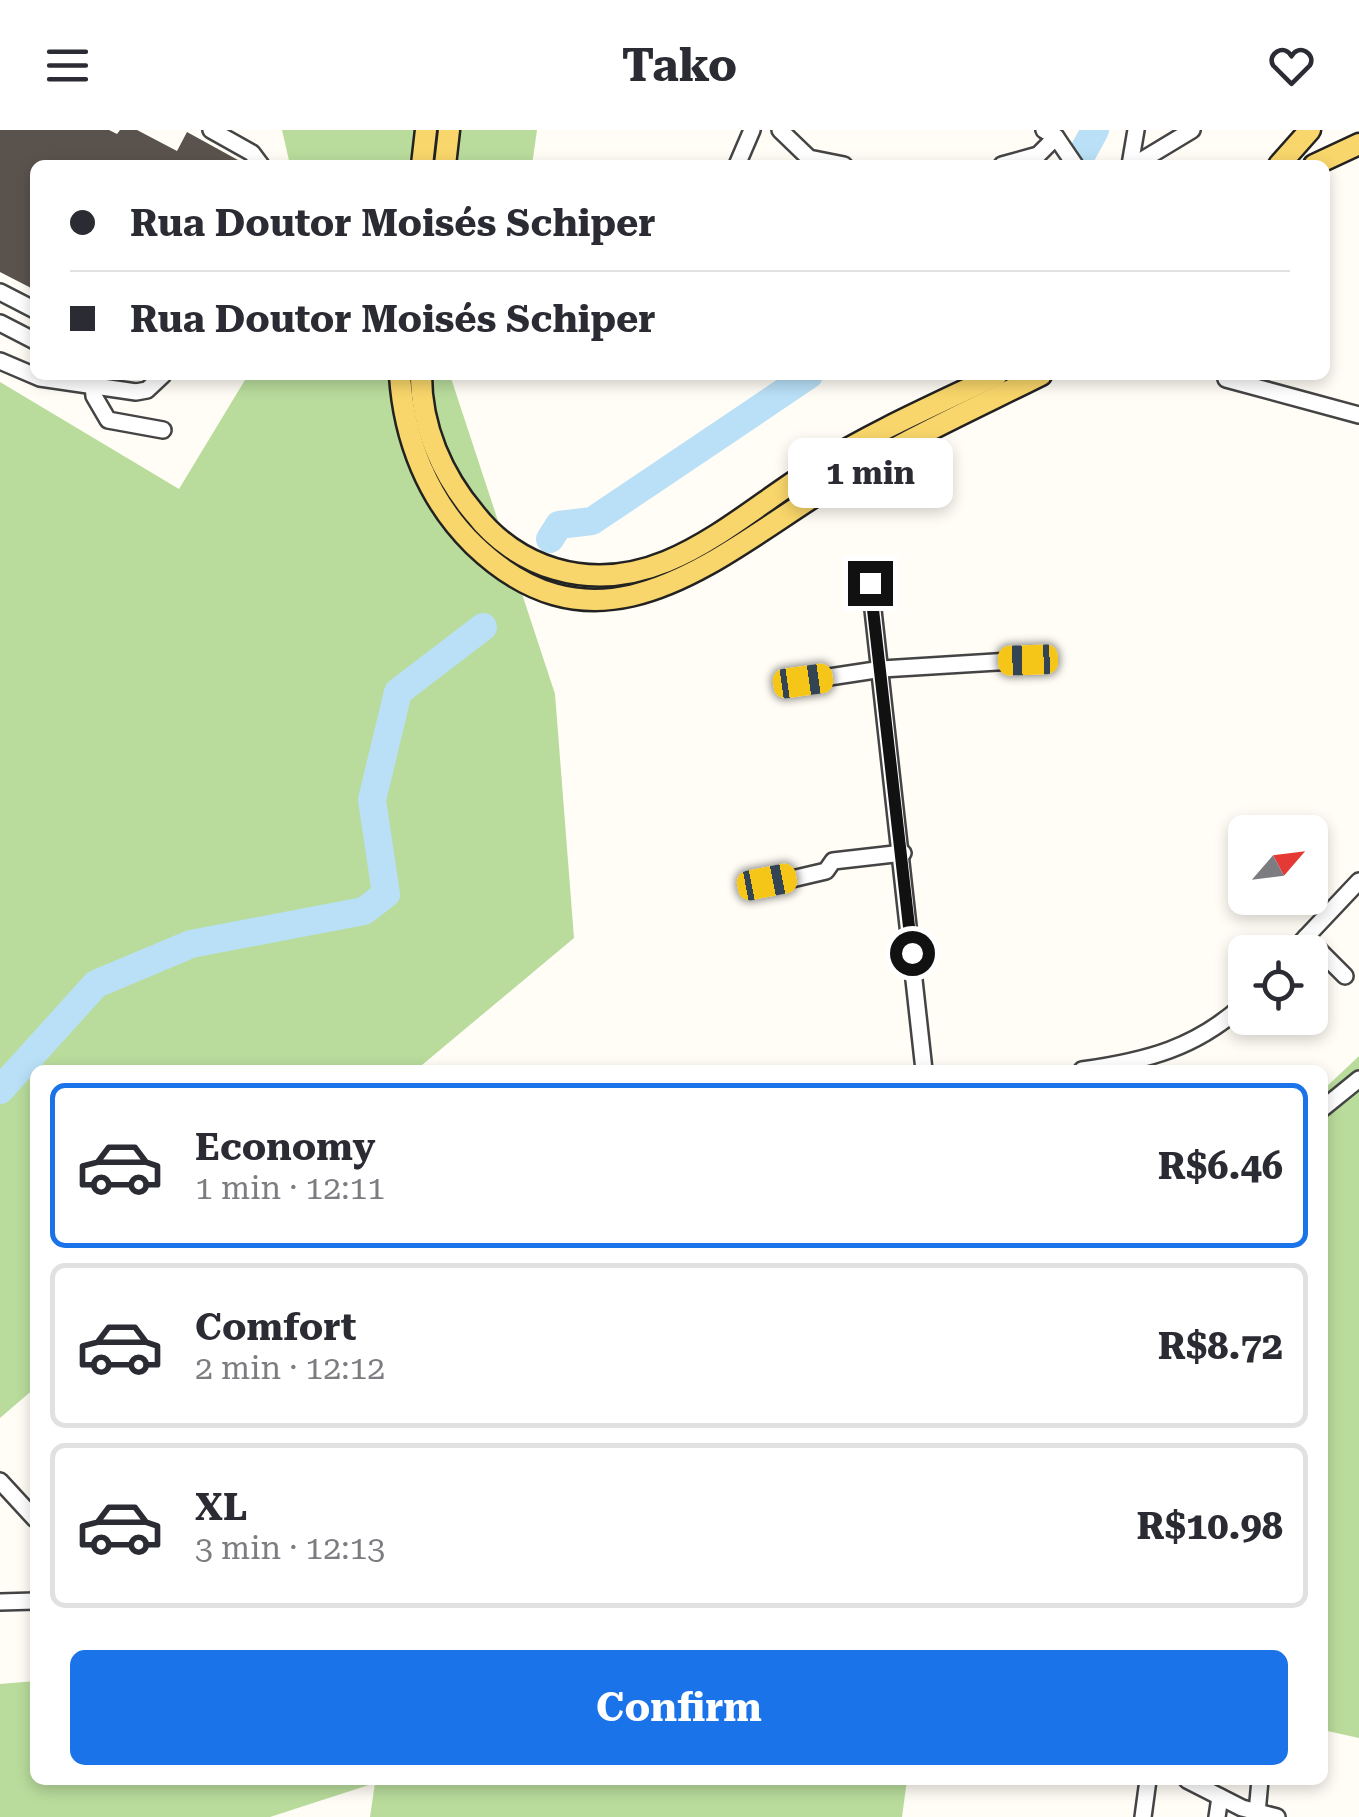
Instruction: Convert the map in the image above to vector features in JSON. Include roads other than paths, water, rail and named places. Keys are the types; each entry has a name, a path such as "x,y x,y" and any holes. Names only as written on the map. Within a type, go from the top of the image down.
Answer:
{"main road":[{"path":"423,160 426,130"},
{"path":"446,160 449,130"},
{"path":"1283,160 1310,130"},
{"path":"1325,160 1359,144"},
{"path":"401,380 410,441 438,500 467,538 520,581 565,596 596,600 644,595 676,584 834,483 1031,380"},
{"path":"421,380 425,420 436,451 479,520 529,559 573,574 626,577 673,561 822,463 987,380"}],"street":[{"path":"211,130 252,153 257,160"},
{"path":"738,160 752,130"},
{"path":"780,130 805,160"},
{"path":"1133,160 1136,130"},
{"path":"1141,160 1192,130"},
{"path":"1020,160 1038,155 1050,133 1071,160"},
{"path":"0,292 30,307"},
{"path":"0,323 30,338"},
{"path":"0,361 30,371"},
{"path":"92,380 99,410 108,420 163,430"},
{"path":"96,380 142,392 157,380"},
{"path":"1230,380 1359,415"},
{"path":"870,583 923,1065"},
{"path":"803,681 882,669 1028,660"},
{"path":"762,886 826,871 833,861 902,852"},
{"path":"1309,935 1359,881"},
{"path":"1328,959 1345,976"},
{"path":"1105,1065 1180,1049 1228,1017"},
{"path":"1328,1103 1359,1079"},
{"path":"0,1480 30,1513"},
{"path":"0,1602 30,1601"},
{"path":"1144,1817 1147,1785"},
{"path":"1197,1785 1256,1812 1277,1817"},
{"path":"1256,1812 1259,1785"},
{"path":"1217,1817 1220,1797"}],"waterway":[{"path":"1079,160 1095,130"},
{"path":"550,539 559,525 592,521 802,380"},
{"path":"0,1090 96,984 191,944 364,911 386,894 372,800 398,692 483,627"}]}
